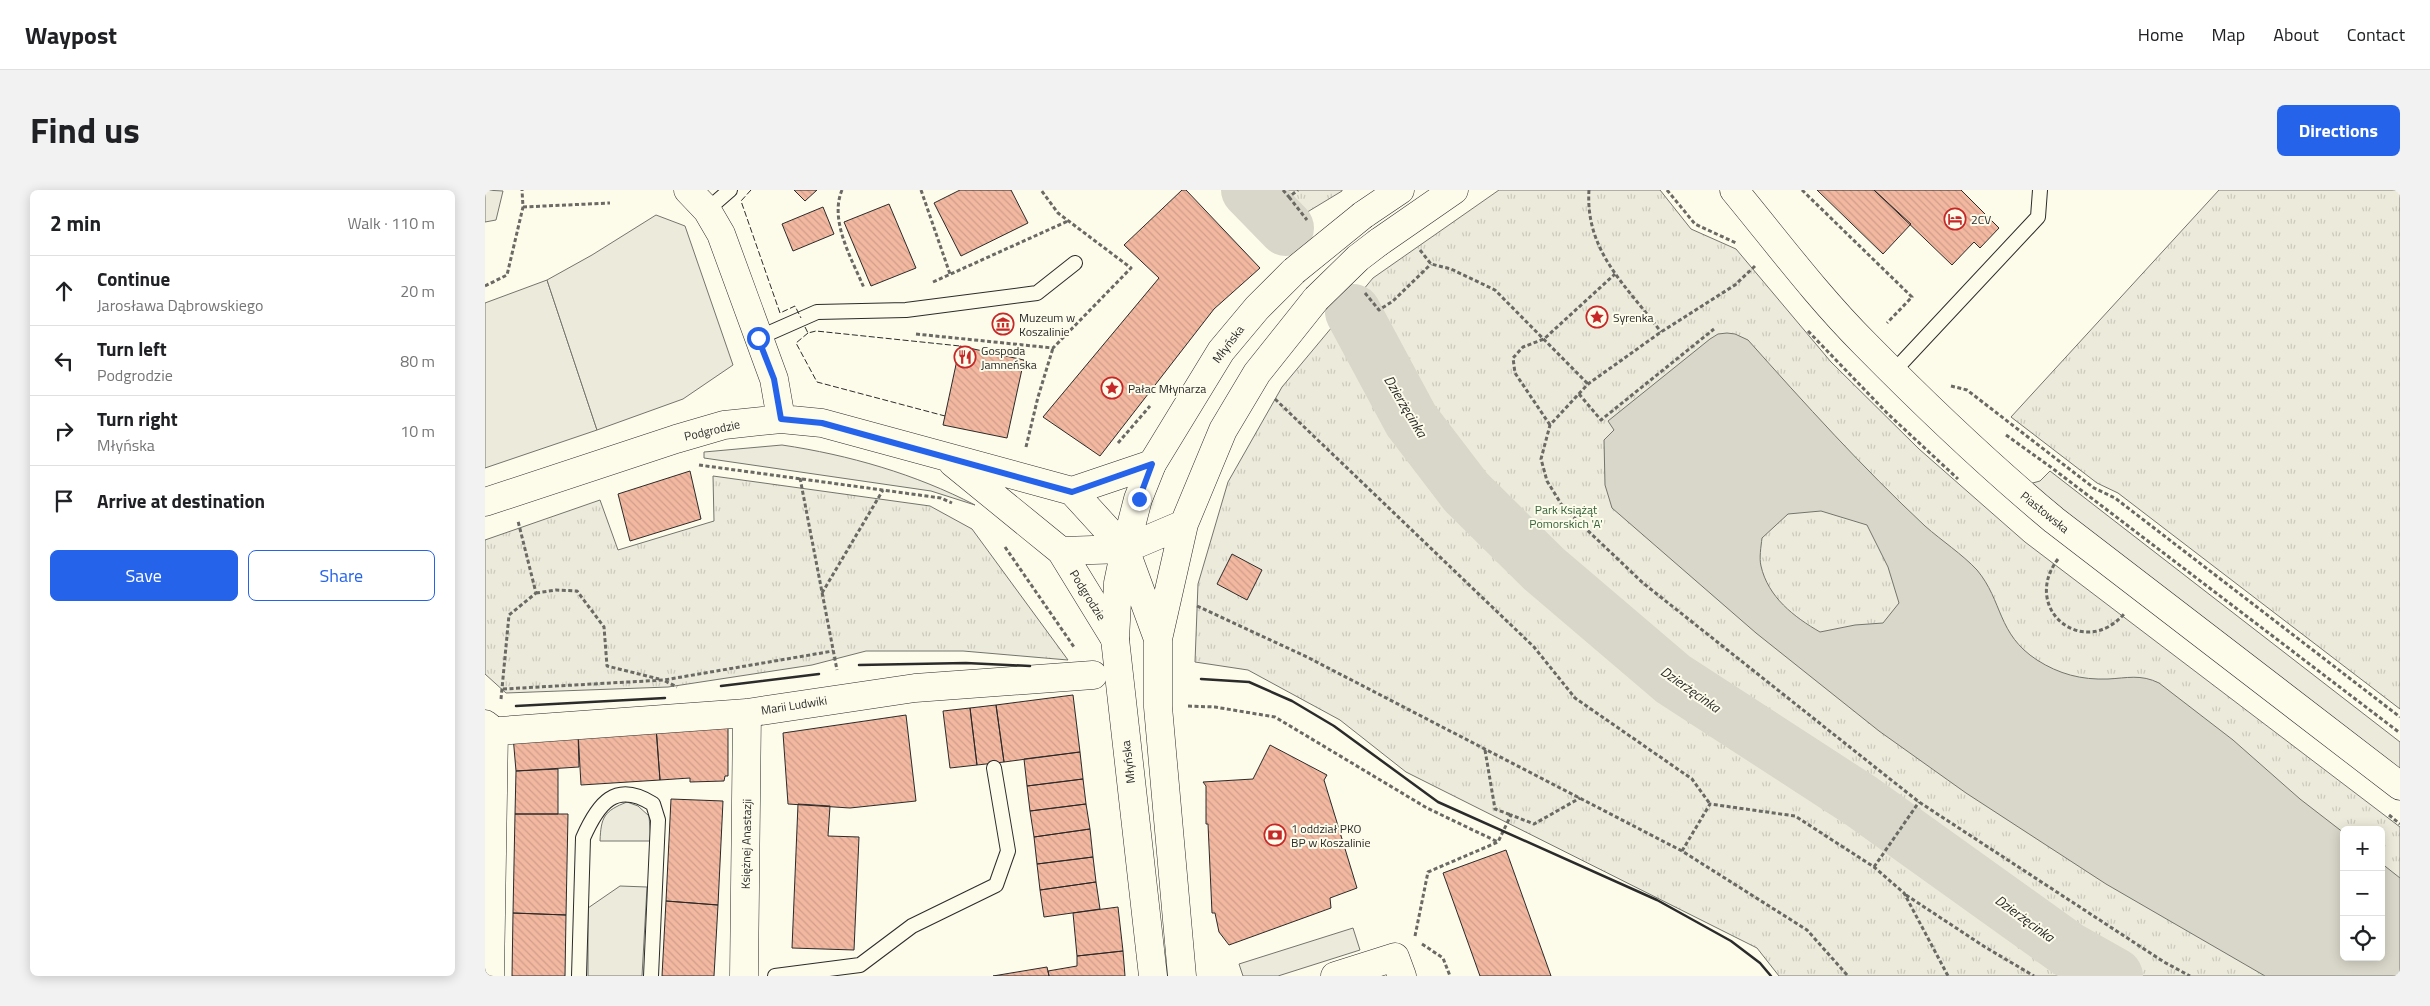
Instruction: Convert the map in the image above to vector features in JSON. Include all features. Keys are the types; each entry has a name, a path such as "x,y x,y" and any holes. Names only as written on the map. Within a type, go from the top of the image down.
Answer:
{"street":[{"path":"687,190 707,210 721,234 774,379 781,419"},
{"name":"Młyńska","path":"1153,976 1115,639 1118,583 1139,499 1152,464 1221,351 1257,308 1294,272 1363,215 1400,190"},
{"path":"1182,976 1158,707 1158,639 1183,524 1228,422 1257,373 1315,299 1379,242 1454,190"},
{"name":"Piastowska","path":"1734,190 1840,317 1901,363 2004,477 2054,520 2400,786"},
{"name":"Podgrodzie","path":"485,502 675,439 724,425 781,419 822,423 945,455 1072,492"},
{"name":"Podgrodzie","path":"945,455 1061,551 1115,639"},
{"path":"1152,464 1072,492 1125,549 1158,639"},
{"path":"1125,549 1183,524"},
{"name":"Podgrodzie","path":"1061,551 1125,549"},
{"name":"Marii Ludwiki","path":"488,729 747,713 915,688 1093,675"},
{"name":"Księżnej Anastazji","path":"744,976 747,713"},
{"path":"488,729 490,976"},
{"path":"1335,976 1395,957 1402,976"}],"lane":[{"path":"707,210 729,190"},
{"path":"1901,363 2038,217 2040,190"},
{"path":"758,338 817,312 906,310 1037,293 1075,263"},
{"path":"775,976 860,965 912,926 996,885 1008,851 994,768"},
{"path":"579,976 583,838 592,818 606,801 620,794 639,795 653,804 658,820 651,976"}],"path":[{"path":"485,286 507,275 523,207 522,190"},
{"path":"843,190 838,200 841,232 867,294"},
{"path":"921,190 950,274"},
{"path":"1027,442 1053,348 1131,268 1058,213 1041,190"},
{"path":"1283,190 1307,220"},
{"path":"1289,197 1298,190"},
{"path":"1589,190 1587,210 1595,242 1615,274 1661,332"},
{"path":"1802,190 1912,297 1882,328 1901,363"},
{"path":"523,207 610,202"},
{"path":"923,284 950,274 1069,221"},
{"path":"1424,255 1431,264 1451,269 1495,290 1588,384"},
{"path":"1363,290 1379,310 1393,301 1431,264"},
{"path":"1755,266 1735,284 1661,332 1588,384 1550,425 1541,458 1547,481 1563,507 1643,583 1919,802 2164,962 2190,976"},
{"path":"1550,425 1515,373 1513,358 1523,347 1544,339 1615,274"},
{"path":"1579,394 1601,420 1714,329"},
{"path":"908,333 1053,348"},
{"path":"1947,387 1959,386 1967,390 2094,488 2115,498 2400,717"},
{"path":"1268,392 1534,647 1575,698 1692,779 1710,804 1795,816 1874,867 1903,893 2034,976"},
{"path":"1117,445 1151,405"},
{"path":"2003,434 2052,468 2400,733"},
{"path":"689,463 941,498 956,505"},
{"path":"800,478 842,698"},
{"path":"822,593 883,490"},
{"path":"509,521 526,516"},
{"path":"517,519 536,593"},
{"path":"1003,544 1093,675"},
{"path":"2059,559 2049,574 2046,589 2051,610 2061,623 2081,632 2097,632 2116,624 2126,612"},
{"path":"488,729 503,690 509,615 536,593 556,590 577,591 603,627 607,666 664,680"},
{"path":"1189,603 1307,656 1682,851 1807,930 1848,976"},
{"path":"503,690 664,680 833,651"},
{"path":"1185,706 1215,707 1275,717 1427,808 1499,842"},
{"path":"1485,749 1495,809 1534,824 1580,798"},
{"path":"1874,867 1919,802"},
{"path":"1682,851 1710,804"},
{"path":"1450,976 1443,958 1414,939 1428,872 1499,842 1511,815"},
{"path":"1903,893 1948,976"}],"green space":[{"path":"485,190 503,191 496,220 485,222"},
{"path":"1234,190 1342,190 1342,191 1271,234"},
{"name":"Park Książąt Pomorskich 'A'","path":"1499,190 1660,190 1691,229 1736,249 1831,362 1919,449 2025,542 2400,827 2400,976 1779,976 1757,948 1406,772 1340,720 1248,670 1195,662 1198,584 1228,482 1282,387 1373,278"},
{"path":"2219,190 2400,190 2400,709 2118,493 2097,483 2011,417"},
{"path":"547,280 597,430 485,468 485,303"},
{"path":"782,445 832,454 881,467 929,484 975,505 931,491 704,458 704,452"},
{"path":"713,476 930,506 972,529 1068,660 963,651 866,651 812,665 668,687 506,693 485,674 485,540 600,500 618,550 714,521"},
{"path":"627,802 638,806 649,816 651,841 600,841 601,826 605,816 613,809"},
{"path":"620,886 647,887 642,976 588,976 588,908"}],"shaded area":[{"path":"656,215 685,226 733,365 683,399 597,430 547,280 592,255"},
{"path":"1727,333 1735,334 1748,340 1857,459 1925,526 1977,570 1992,593 2007,628 2024,650 2045,665 2079,677 2098,679 2146,678 2159,683 2233,740 2300,799 2340,830 2340,961 2385,961 2385,866 2400,878 2400,976 2265,976 2106,884 1966,793 1879,731 1756,633 1612,508 1605,485 1604,440 1614,430 1608,421 1718,334","holes":["1821,511 1867,525 1888,567 1899,603 1883,623 1855,625 1820,632 1792,613 1776,597 1764,577 1760,563 1762,538 1788,514"]},
{"path":"2050,471 2400,742 2400,771 2029,484 2040,481"},
{"path":"1353,928 1360,950 1278,976 1243,976 1239,964"}],"building":[{"path":"794,190 817,190 805,201"},
{"path":"960,190 1011,190 1028,223 961,256 934,203"},
{"path":"1182,190 1186,190 1260,268 1214,309 1100,456 1043,417 1159,278 1124,245"},
{"path":"1817,190 1874,190 1911,224 1883,254"},
{"path":"1874,190 1961,190 1999,228 1980,248 1974,242 1952,265"},
{"path":"889,204 916,268 871,286 844,222"},
{"path":"823,207 834,234 793,251 782,224"},
{"path":"960,346 1024,360 1007,438 943,425"},
{"path":"690,471 701,519 630,541 618,494"},
{"path":"1232,554 1262,570 1247,600 1217,584"},
{"path":"1073,695 1080,752 1004,762 996,705"},
{"path":"996,705 1004,762 977,765 970,708"},
{"path":"970,708 977,765 950,768 943,711"},
{"path":"906,715 916,801 850,808 788,804 783,733"},
{"path":"728,723 728,776 725,776 724,781 690,782 690,778 660,780 656,727"},
{"path":"656,727 660,780 581,785 578,732"},
{"path":"578,732 579,767 516,771 513,736"},
{"name":"1 oddział PKO BP w Koszalinie","path":"1270,745 1327,775 1324,780 1357,888 1330,898 1331,908 1229,945 1219,932 1215,913 1212,913 1208,824 1206,824 1206,786 1203,782 1253,779"},
{"path":"1080,752 1083,779 1027,786 1024,759"},
{"path":"558,769 558,814 515,814 516,771"},
{"path":"1083,779 1086,804 1030,811 1027,786"},
{"path":"671,799 723,801 718,905 666,901"},
{"path":"798,804 830,806 828,836 859,837 854,950 792,948"},
{"path":"1086,804 1090,829 1034,837 1030,811"},
{"path":"515,814 568,814 566,915 513,913"},
{"path":"1090,829 1093,857 1037,864 1034,837"},
{"path":"1506,850 1551,976 1480,976 1443,873"},
{"path":"1093,857 1096,882 1040,890 1037,864"},
{"path":"1096,882 1100,909 1044,917 1040,890"},
{"path":"666,901 718,905 714,976 662,976"},
{"path":"1118,907 1123,951 1077,956 1073,913"},
{"path":"513,913 566,915 565,976 512,976"},
{"path":"1123,951 1125,976 1049,976 1048,971 1077,966 1077,956"},
{"path":"1047,967 1049,976 993,976"}],"waterway":[{"name":"Dzierżęcinka","path":"1249,190 1286,228"},
{"name":"Dzierżęcinka","path":"1353,312 1411,420 1466,492 1544,569 1673,679 1861,801 2069,950 2115,976"}],"fence":[{"path":"751,190 741,201 780,313 795,306 801,318"},
{"path":"805,327 808,333 816,331 960,346"},
{"path":"808,333 796,343 817,382 945,416"}],"wall":[{"path":"859,665 966,663 1030,666"},
{"path":"721,686 819,674"},
{"path":"1201,679 1249,682 1292,701 1334,726 1438,802 1657,900 1731,941 1760,963 1771,976"},
{"path":"516,706 665,698"}],"place":[{"name":"2CV","path":"1955,219"},
{"name":"Syrenka","path":"1597,317"},
{"name":"Muzeum w Koszalinie","path":"1003,324"},
{"name":"Gospoda Jamneńska","path":"965,357"},
{"name":"Pałac Młynarza","path":"1112,388"},
{"name":"1 oddział PKO BP w Koszalinie","path":"1275,835"}],"route":[{"path":"758,338 774,379 781,419 822,423 945,455 1072,492 1152,464 1139,499"}]}
